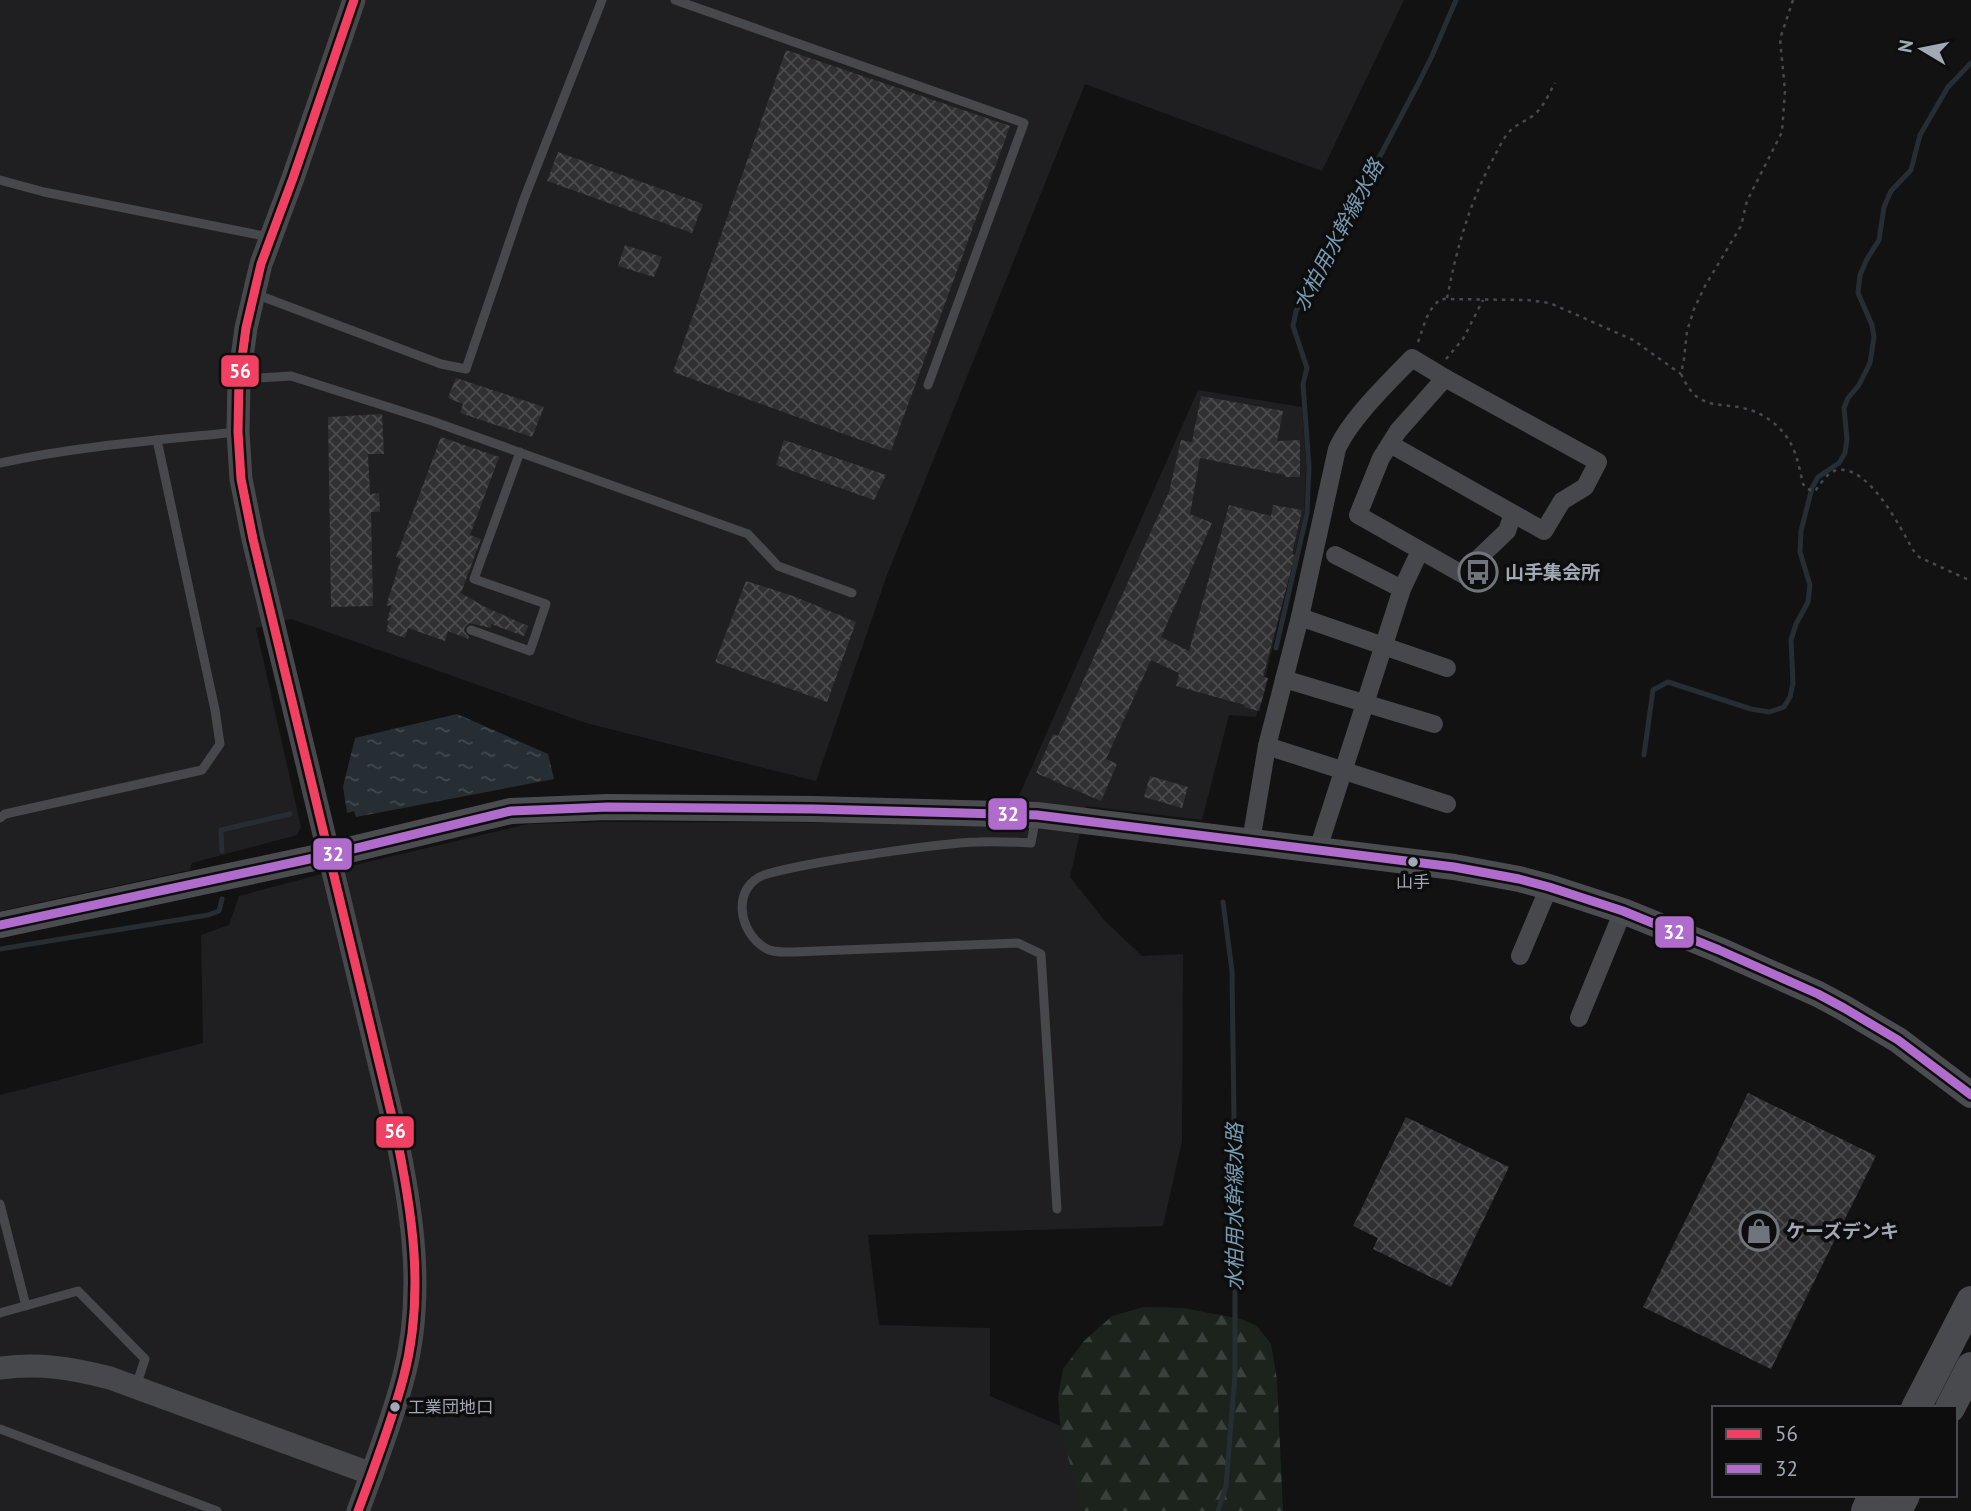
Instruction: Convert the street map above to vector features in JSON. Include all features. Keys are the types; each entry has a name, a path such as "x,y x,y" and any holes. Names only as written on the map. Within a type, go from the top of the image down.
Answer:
{"highway":[{"path":"1917,1406 1971,1301"},
{"path":"1951,1406 1971,1367"}],"main road":[{"path":"0,925 328,855 511,811 636,807 1037,815 1454,867 1549,887 1623,911 1818,994 1898,1040 1971,1095"}],"street":[{"path":"355,0 261,264 242,352 238,432 241,479 253,539 394,1125 413,1227 415,1300 404,1378 358,1511"},
{"path":"1251,841 1267,746 1300,617 1334,461 1341,439 1382,390 1412,358 1598,462 1585,487 1562,501 1544,531 1390,444"},
{"path":"1440,375 1381,457 1358,515 1462,574 1507,531 1513,514"},
{"path":"1318,849 1402,589 1420,551"},
{"path":"1335,555 1402,589"},
{"path":"1300,617 1447,668"},
{"path":"1284,680 1434,724"},
{"path":"1267,746 1447,804"},
{"path":"1520,956 1549,887"},
{"path":"1579,1018 1623,911"},
{"path":"0,1368 62,1367 110,1378 372,1474"}],"lane":[{"path":"253,296 266,298 441,364 466,369 524,199 602,0"},
{"path":"675,0 1024,123 928,385"},
{"path":"0,180 44,192 271,237"},
{"path":"239,380 292,376 432,421 748,534 778,566 852,593"},
{"path":"0,463 24,457 238,432"},
{"path":"0,818 5,814 202,770 219,744 212,698 157,440"},
{"path":"471,630 530,650 546,604 474,579 520,452"},
{"path":"1037,815 1031,843 977,842 825,861 763,875 747,887 741,905 744,924 754,940 769,951 1018,943 1041,954 1057,1209"},
{"path":"0,1203 26,1306"},
{"path":"0,1313 78,1291 145,1359 136,1388"},
{"path":"0,1429 217,1511"}],"path":[{"path":"1681,374 1687,331 1694,309 1741,226 1747,201 1782,132 1785,91 1780,39 1793,0"},
{"path":"1447,298 1464,225 1472,201 1488,169 1512,129 1534,116 1555,83"},
{"path":"1412,358 1429,313 1441,299 1527,300 1550,303 1633,340 1681,374 1697,398 1763,415 1776,425 1791,443 1803,484 1807,489 1815,491 1834,471 1859,477 1884,500 1919,557 1971,581"},
{"path":"1440,375 1483,300"}],"shaded area":[{"path":"0,0 1404,0 1322,171 1085,84 887,575 816,781 586,723 291,619 256,628 301,827 297,835 192,863 190,870 0,911"},
{"path":"1198,390 1302,407 1306,465 1304,514 1256,717 1229,715 1202,820 1086,806 1070,877 1105,921 1142,956 1183,954 1182,1141 1163,1226 868,1235 879,1325 990,1328 990,1396 1155,1466 1148,1511 0,1511 0,1095 203,1043 201,935 229,925 239,896 528,824 1007,823"}],"green space":[{"path":"1144,1307 1183,1308 1241,1319 1257,1326 1271,1344 1277,1379 1283,1511 1078,1511 1077,1493 1060,1423 1058,1397 1063,1369 1084,1341 1112,1316"}],"water":[{"path":"457,714 548,754 554,779 356,817 354,811 347,813 343,787 355,738"}],"building":[{"path":"786,50 1010,126 891,451 673,372"},
{"path":"558,152 703,204 692,233 547,181"},
{"path":"625,245 662,257 654,277 618,266"},
{"path":"456,378 544,407 532,437 460,413 463,404 448,398"},
{"path":"1201,396 1283,411 1277,441 1300,440 1300,477 1285,477 1200,458 1190,514 1212,523 1161,637 1189,651 1229,505 1271,516 1273,505 1302,510 1292,554 1295,555 1263,677 1268,678 1259,711 1176,686 1179,673 1151,660 1106,759 1117,764 1101,801 1036,773 1053,734 1058,736 1169,492 1181,440 1192,442"},
{"path":"382,414 384,454 368,454 370,494 379,493 380,512 371,512 373,606 331,607 328,417"},
{"path":"441,437 499,457 470,535 481,539 461,593 528,626 524,636 491,624 491,628 469,623 464,631 468,639 448,631 445,641 408,628 405,638 386,631 392,605 386,606 401,559 396,557"},
{"path":"784,440 886,475 874,500 776,465"},
{"path":"746,581 793,596 856,622 827,702 715,662"},
{"path":"1150,776 1188,787 1182,808 1144,797"},
{"name":"ケーズデンキ","path":"1748,1093 1876,1156 1771,1369 1643,1307"},
{"path":"1406,1117 1509,1167 1451,1287 1373,1249 1378,1238 1353,1226"}],"waterway":[{"name":"水柏用水幹線水路","path":"1276,648 1307,513 1309,467 1303,384 1307,368 1293,326 1296,311 1417,86 1456,0"},
{"path":"1644,755 1653,690 1668,682 1751,709 1769,712 1784,707 1790,697 1793,683 1791,640 1808,602 1810,585 1800,552 1801,531 1812,488 1818,477 1839,463 1845,453 1847,439 1844,408 1870,363 1874,337 1872,325 1858,293 1860,275 1879,240 1884,207 1891,191 1911,170 1920,135 1948,87 1971,63"},
{"path":"222,851 221,830 290,814"},
{"path":"0,949 208,915 219,911 222,899"},
{"name":"水柏用水幹線水路","path":"1218,1511 1226,1486 1235,1374 1232,971 1223,902"}],"transit line":[{"name":"56","path":"354,0 261,264 246,328 239,380 238,432 241,479 253,539 394,1125 411,1220 415,1284 410,1347 393,1413 358,1511"},
{"name":"32","path":"0,925 328,855 511,811 608,807 1037,815 1454,867 1549,887 1623,911 1818,994 1898,1040 1971,1095"}],"place":[{"name":"山手集会所","path":"1478,572"},
{"name":"山手","path":"1413,862"},
{"name":"ケーズデンキ","path":"1759,1231"},
{"name":"工業団地口","path":"395,1407"}]}
